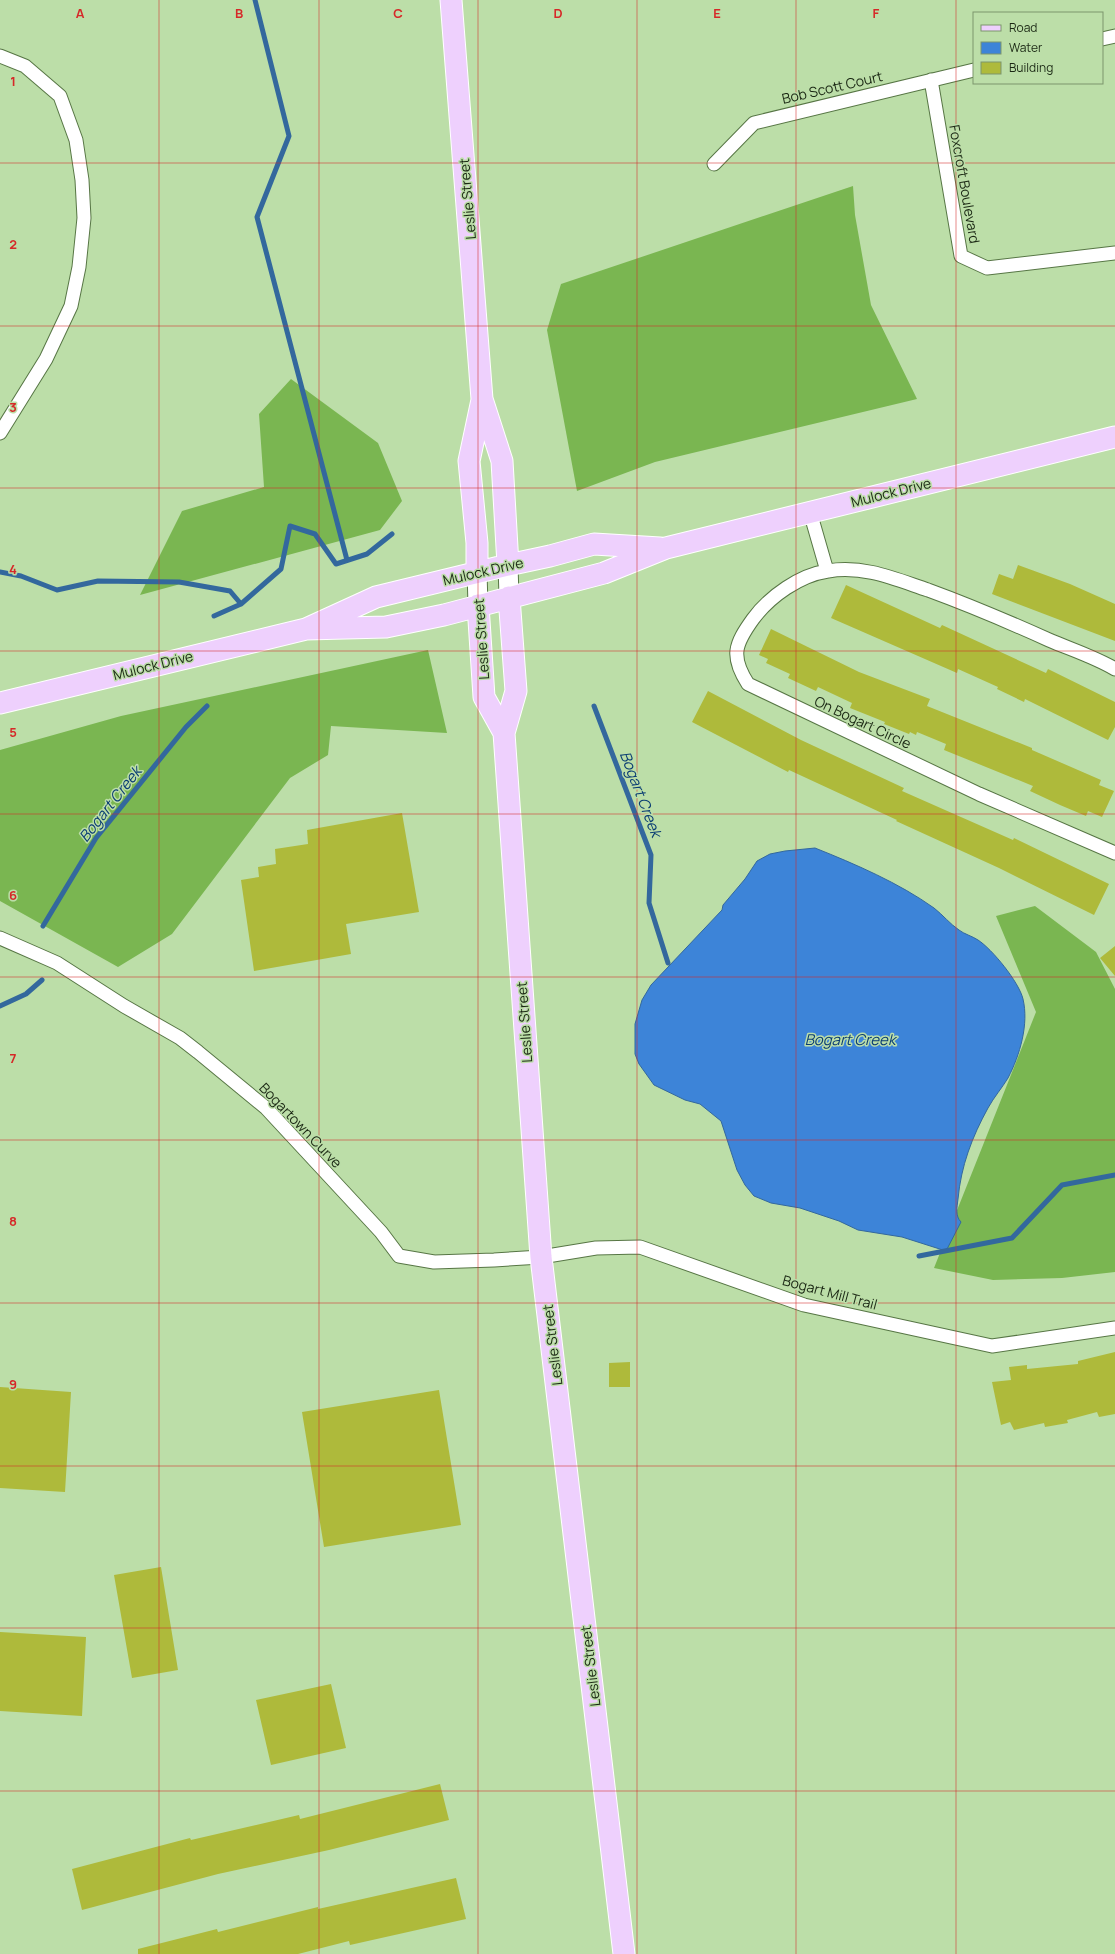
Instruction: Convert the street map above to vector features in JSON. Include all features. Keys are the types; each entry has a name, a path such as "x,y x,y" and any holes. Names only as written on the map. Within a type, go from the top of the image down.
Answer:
{"main road":[{"name":"Leslie Street","path":"451,0 482,399 502,461 509,597 516,691 504,733 541,1256 624,1954"},
{"name":"Leslie Street","path":"482,399 470,461 477,543 478,605 484,696 504,733"},
{"name":"Mulock Drive","path":"306,629 386,627 604,573 666,548 1115,437"},
{"name":"Mulock Drive","path":"0,703 306,629 376,597 594,544 666,548"}],"street":[{"path":"1103,39 1115,36"},
{"path":"0,56 25,66 60,96 76,140 82,180 84,218 79,267 71,306 46,359 0,433"},
{"name":"Bob Scott Court","path":"714,164 754,123 973,70"},
{"name":"Foxcroft Boulevard","path":"931,80 960,256 986,268 1115,253"},
{"path":"810,512 827,571"},
{"name":"On Bogart Circle","path":"1115,669 972,606 889,575 855,570 827,571 801,580 782,590 761,608 748,626 739,639 736,656 741,672 748,684 979,794 1115,853"},
{"name":"Bogartown Curve","path":"0,938 57,963 124,1006 180,1038 198,1052 266,1108 382,1232 399,1256 434,1262 541,1256"},
{"name":"Bogart Mill Trail","path":"541,1256 596,1248 640,1247 804,1305 992,1346 1115,1328"}],"green space":[{"path":"853,186 855,215 871,305 917,399 655,462 577,491 547,330 561,284"},
{"path":"291,379 378,443 402,501 380,530 140,595 182,511 264,487 259,414"},
{"path":"428,650 447,733 331,726 328,755 290,778 172,934 118,967 0,901 0,750 121,716"},
{"path":"1035,906 1096,952 1115,989 1115,1272 1062,1278 993,1280 934,1268 1036,1012 996,916"}],"water":[{"name":"Bogart Creek","path":"815,848 892,882 934,908 963,933 984,944 1011,975 1023,999 1025,1019 1020,1049 1008,1078 988,1108 968,1152 959,1187 957,1205 957,1214 961,1222 946,1251 902,1237 858,1230 839,1221 800,1208 771,1203 754,1196 745,1185 737,1170 721,1121 700,1104 685,1100 654,1085 639,1064 635,1054 635,1024 642,1000 651,985 722,910 723,905 745,879 757,861 770,854"}],"building":[{"path":"1018,565 1070,584 1115,604 1115,641 992,594 999,574 1013,579"},
{"path":"846,585 940,628 942,625 1046,673 1048,669 1115,702 1115,727 1108,740 1025,699 1024,702 997,689 998,687 958,669 957,673 831,618"},
{"path":"771,629 859,672 930,699 927,706 1032,748 1032,750 1101,780 1099,785 1114,791 1102,817 1088,811 1086,816 1060,805 1030,791 1033,786 944,750 946,744 917,732 916,735 910,732 909,734 884,724 885,722 850,708 852,703 818,687 816,691 788,678 790,674 766,663 768,659 759,655"},
{"path":"708,691 801,740 904,788 902,791 1013,840 1014,838 1109,884 1094,915 999,868 896,821 897,820 789,770 788,772 692,722"},
{"path":"402,813 419,912 346,924 351,954 254,971 241,880 259,877 258,867 276,864 275,849 308,844 307,830"},
{"path":"1115,946 1115,976 1100,958"},
{"path":"1115,1352 1115,1414 1099,1417 1097,1412 1067,1420 1068,1423 1045,1427 1044,1423 1014,1430 1010,1422 1001,1425 992,1382 1011,1380 1009,1367 1027,1365 1027,1369 1078,1364 1078,1361"},
{"path":"630,1362 630,1387 609,1387 609,1363"},
{"path":"0,1387 71,1392 65,1492 0,1488"},
{"path":"439,1390 461,1525 324,1547 302,1412"},
{"path":"161,1567 178,1670 132,1678 114,1575"},
{"path":"0,1632 86,1637 82,1716 0,1711"},
{"path":"331,1684 346,1748 271,1765 256,1700"},
{"path":"440,1784 449,1820 329,1850 218,1874 82,1910 72,1869 190,1838 191,1840 299,1815 300,1819"},
{"path":"456,1878 466,1919 350,1945 349,1941 298,1954 138,1954 138,1949 217,1929 218,1932 318,1907 318,1909"}],"waterway":[{"path":"255,0 289,136 257,217 347,560"},
{"name":"Bogart Creek","path":"214,616 241,604 281,569 290,526 315,534 336,564 367,554 392,534"},
{"path":"0,572 21,576 57,590 98,581 179,582 230,591 241,604"},
{"name":"Bogart Creek","path":"43,926 96,838 186,727 207,706"},
{"name":"Bogart Creek","path":"594,706 651,855 649,903 668,963"},
{"name":"Bogart Creek","path":"0,1006 26,994 42,980"},
{"name":"Bogart Creek","path":"919,1256 1012,1238 1062,1185 1115,1175"}]}
